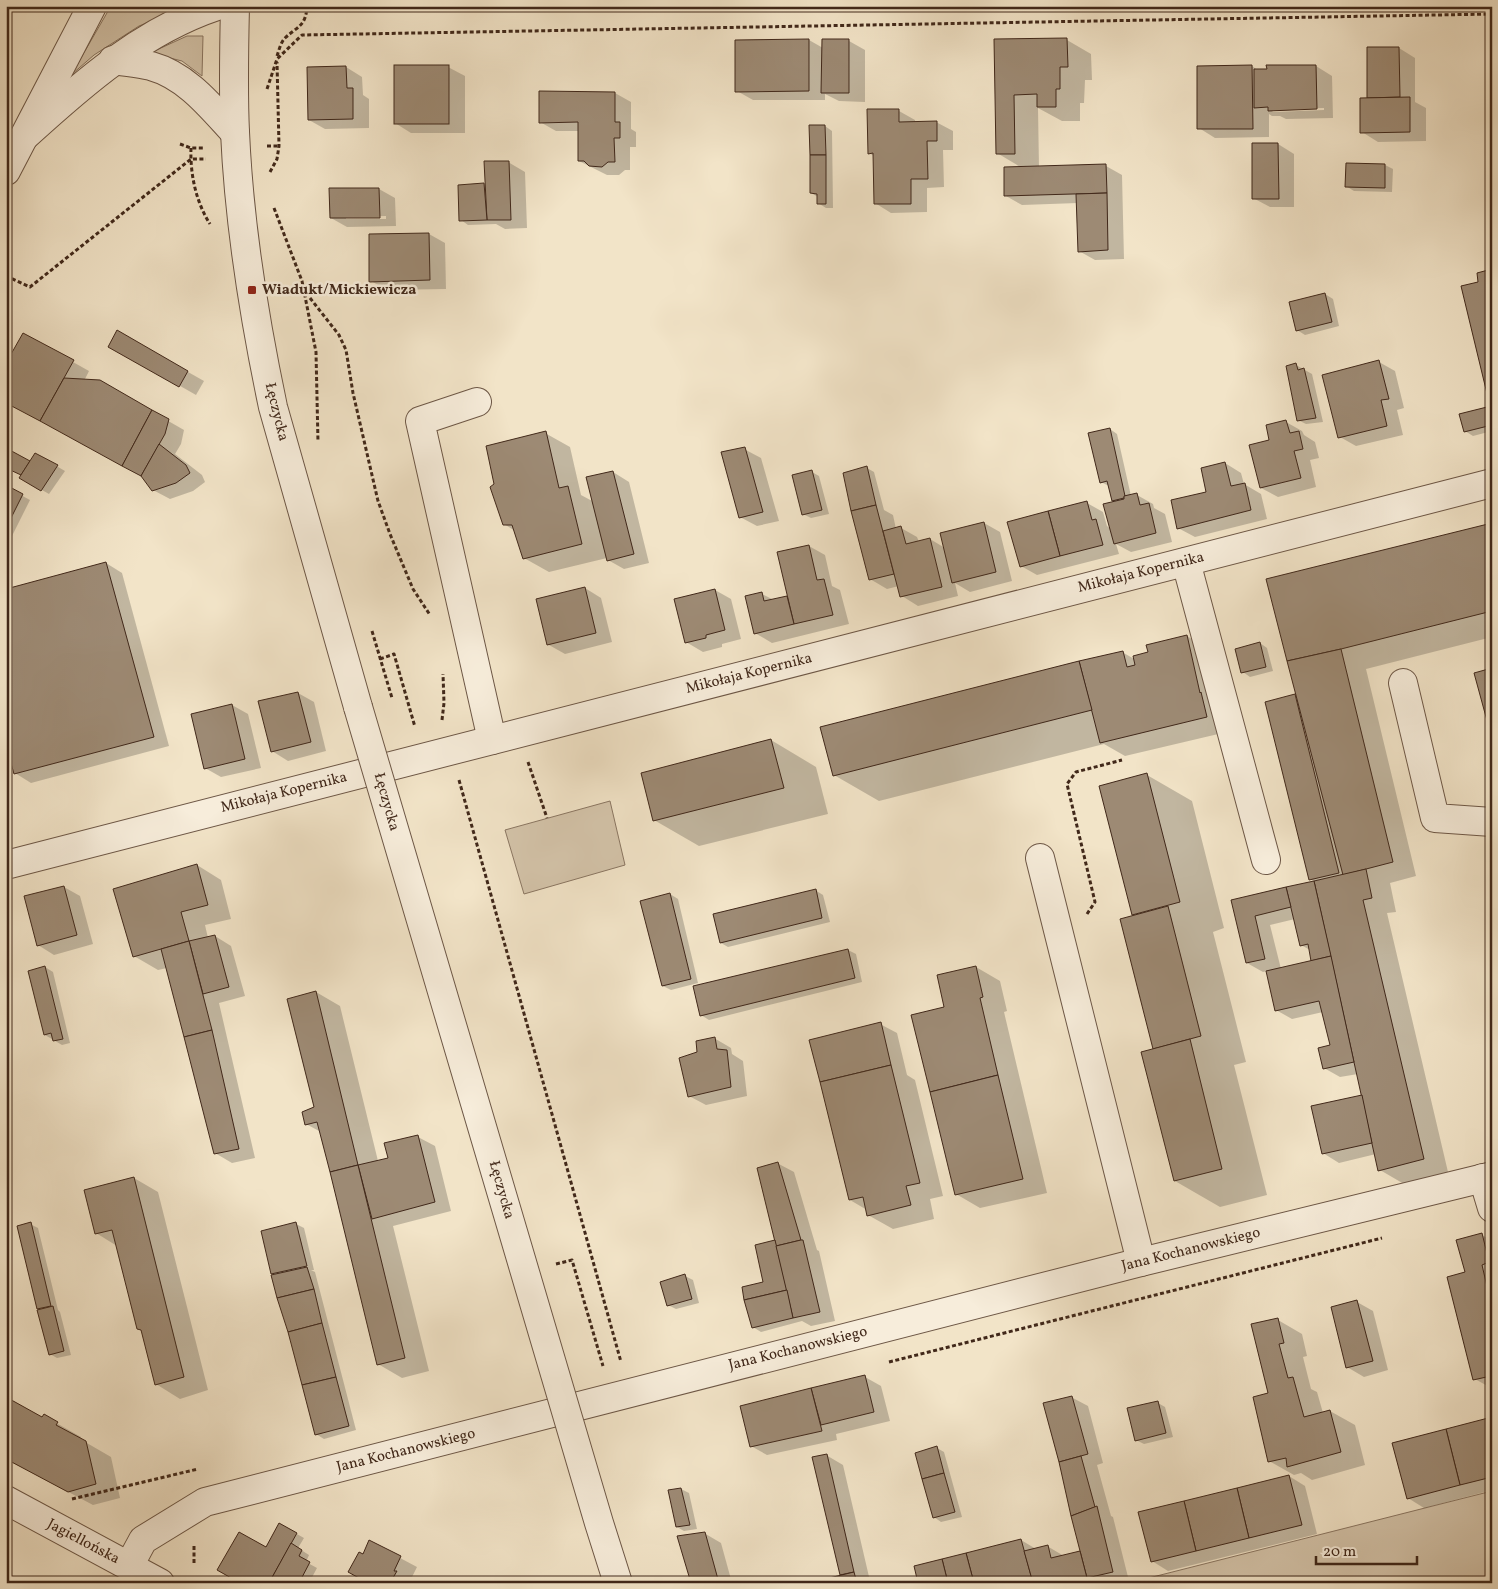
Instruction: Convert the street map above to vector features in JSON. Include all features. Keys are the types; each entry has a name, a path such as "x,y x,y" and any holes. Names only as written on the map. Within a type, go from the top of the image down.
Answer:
{"street":[{"path":"6,171 92,6"},
{"path":"25,136 113,60 158,33 217,6"},
{"name":"Łęczycka","path":"236,6 234,68 236,146 252,290 273,406 358,706 618,1583"},
{"path":"113,60 152,66 180,80 201,96 236,146"},
{"path":"477,402 420,421 492,740"},
{"name":"Mikołaja Kopernika","path":"6,865 1492,483"},
{"path":"1186,562 1266,860"},
{"path":"1403,683 1435,818 1492,822"},
{"path":"1040,858 1141,1262"},
{"path":"1487,1177 1492,1208"},
{"name":"Jana Kochanowskiego","path":"129,1566 143,1540 205,1502 1141,1262 1487,1177"},
{"name":"Jagiellońska","path":"6,1500 160,1583"}],"path":[{"path":"265,92 283,39 299,28 306,18 307,6"},
{"path":"264,146 267,176 276,159 278,146 276,59 302,35 1492,14"},
{"path":"6,276 30,287 191,159 236,146 265,158"},
{"path":"271,202 294,256 304,290 316,352 318,444"},
{"path":"310,298 339,335 346,350 353,393 378,500 413,588 431,617"},
{"path":"372,631 392,698"},
{"path":"380,659 394,654 415,727"},
{"path":"442,720 444,703 443,667"},
{"path":"526,755 547,818"},
{"path":"456,772 621,1362"},
{"path":"556,1264 572,1260 603,1366"}],"shaded area":[{"path":"111,6 188,6 139,26 94,55 71,75"},
{"path":"187,36 203,36 202,76 182,61 150,53"},
{"path":"610,801 625,865 524,894 505,830"},
{"path":"1492,1491 1492,1578 1471,1583 1129,1583"}],"building":[{"path":"1487,29 1492,29 1492,79 1488,79"},
{"path":"1067,38 1068,67 1060,67 1060,89 1056,89 1056,107 1037,107 1037,94 1014,95 1015,154 996,154 994,39"},
{"path":"809,39 809,91 735,92 735,40"},
{"path":"822,39 849,39 849,93 821,93"},
{"path":"1367,47 1399,47 1400,97 1367,98"},
{"path":"394,65 449,65 449,124 394,124"},
{"path":"1252,65 1253,129 1197,129 1197,66"},
{"path":"1266,65 1316,65 1317,109 1268,111 1268,107 1254,108 1254,69 1267,69"},
{"path":"346,66 347,88 353,88 353,119 308,120 307,67"},
{"path":"539,91 615,92 615,122 620,122 620,138 614,138 615,162 608,162 602,167 589,166 584,161 578,161 578,122 539,123"},
{"path":"1410,97 1410,132 1360,133 1360,98"},
{"path":"867,109 899,109 899,122 937,121 937,141 927,141 928,179 911,179 911,204 874,204 873,153 868,154"},
{"path":"809,125 825,125 826,155 810,155"},
{"path":"1252,143 1278,143 1279,199 1252,199"},
{"path":"810,155 826,155 826,204 817,204 817,194 810,193"},
{"path":"484,161 509,161 511,220 487,220"},
{"path":"1346,163 1385,164 1385,188 1345,187"},
{"path":"1106,164 1107,193 1004,196 1004,167"},
{"path":"484,183 487,220 459,221 458,185"},
{"path":"329,188 379,188 380,218 330,218"},
{"path":"1107,193 1108,250 1078,252 1076,194"},
{"path":"429,233 430,280 369,282 369,234"},
{"path":"1492,269 1492,401 1489,402 1461,286 1478,282 1477,273"},
{"path":"1325,293 1332,322 1296,331 1289,302"},
{"path":"117,330 188,371 179,387 108,347"},
{"path":"23,333 74,360 40,421 6,403 6,363"},
{"path":"1379,360 1389,399 1381,400 1387,426 1338,438 1322,375"},
{"path":"1296,363 1298,370 1304,368 1316,418 1297,421 1286,366"},
{"path":"64,378 100,380 152,410 122,466 40,421"},
{"path":"1491,406 1492,425 1464,432 1459,414"},
{"path":"152,410 169,419 165,434 141,476 122,466"},
{"path":"1286,420 1290,433 1299,431 1303,449 1294,451 1301,478 1260,488 1249,445 1269,440 1266,425"},
{"path":"1110,428 1125,496 1124,498 1112,501 1107,481 1100,483 1088,433"},
{"path":"546,431 559,488 568,486 582,544 523,559 512,525 503,525 490,487 494,484 486,446"},
{"path":"159,444 186,465 190,473 176,483 152,491 141,476"},
{"path":"745,447 763,512 739,518 721,452"},
{"path":"6,448 30,461 21,475 6,468"},
{"path":"35,453 58,465 41,491 19,478"},
{"path":"1225,462 1231,486 1245,483 1251,510 1177,529 1171,500 1206,492 1201,468"},
{"path":"867,466 876,505 851,511 843,473"},
{"path":"812,470 822,510 802,515 792,475"},
{"path":"613,471 634,554 607,561 586,477"},
{"path":"6,485 23,494 6,528"},
{"path":"1137,493 1140,505 1149,503 1156,533 1114,544 1103,504 1124,499 1124,496"},
{"path":"1087,501 1092,520 1096,519 1103,545 1060,556 1048,511"},
{"path":"876,505 894,574 869,580 851,511"},
{"path":"1048,511 1060,556 1020,567 1007,522"},
{"path":"984,522 996,572 952,583 940,533"},
{"path":"1492,523 1492,611 1287,661 1266,579"},
{"path":"901,526 906,544 930,538 942,587 900,597 883,531"},
{"path":"809,545 817,580 824,579 833,615 794,624 777,552"},
{"path":"106,562 154,737 14,774 6,745 6,589"},
{"path":"585,587 596,633 547,645 536,599"},
{"path":"715,589 725,630 706,635 706,638 685,643 674,599"},
{"path":"762,592 764,601 787,596 794,624 754,634 745,596"},
{"path":"1187,635 1207,717 1100,743 1079,661 1123,651 1127,667 1135,665 1133,656 1148,652 1146,645"},
{"path":"1260,642 1266,667 1241,673 1235,649"},
{"path":"1341,649 1393,862 1343,875 1287,661"},
{"path":"1079,661 1092,710 833,776 820,727"},
{"path":"1492,668 1492,739 1474,673"},
{"path":"298,692 311,742 271,752 258,701"},
{"path":"1295,694 1339,873 1309,880 1265,702"},
{"path":"232,704 245,759 204,769 191,714"},
{"path":"771,739 784,788 653,821 641,773"},
{"path":"1147,773 1180,902 1132,915 1099,786"},
{"path":"197,864 208,905 181,912 189,941 133,957 113,889"},
{"path":"1366,869 1372,898 1363,900 1424,1159 1378,1171 1314,881"},
{"path":"1314,881 1331,956 1311,961 1308,944 1300,946 1286,887"},
{"path":"64,886 77,935 37,946 24,896"},
{"path":"1286,887 1291,907 1255,916 1265,959 1246,963 1231,900"},
{"path":"816,889 822,918 720,943 713,914"},
{"path":"670,893 691,979 662,986 640,901"},
{"path":"1168,906 1201,1036 1153,1049 1120,919"},
{"path":"215,935 229,987 203,994 189,941"},
{"path":"189,941 212,1030 184,1037 161,949"},
{"path":"848,949 855,978 700,1016 693,986"},
{"path":"1331,956 1354,1062 1323,1069 1318,1048 1330,1045 1319,1001 1275,1011 1266,971"},
{"path":"45,966 63,1039 53,1041 51,1033 44,1035 28,971"},
{"path":"976,966 983,997 980,998 998,1075 930,1092 911,1015 944,1007 937,975"},
{"path":"316,991 358,1165 330,1172 317,1122 305,1125 302,1112 314,1107 287,999"},
{"path":"881,1022 891,1065 820,1082 809,1040"},
{"path":"212,1030 239,1149 214,1154 184,1037"},
{"path":"715,1037 717,1049 727,1050 731,1087 688,1097 679,1058 697,1052 696,1041"},
{"path":"1190,1039 1222,1169 1174,1181 1141,1052"},
{"path":"891,1065 920,1183 906,1186 911,1205 867,1216 863,1197 849,1200 820,1082"},
{"path":"998,1075 1023,1179 955,1195 930,1092"},
{"path":"1362,1095 1372,1143 1322,1154 1311,1106"},
{"path":"418,1135 435,1202 372,1219 358,1165 388,1158 384,1143"},
{"path":"778,1162 801,1240 776,1246 757,1168"},
{"path":"358,1165 405,1358 377,1365 330,1172"},
{"path":"134,1177 184,1377 155,1385 141,1330 137,1329 112,1230 95,1234 84,1190"},
{"path":"31,1222 51,1306 37,1309 17,1226"},
{"path":"296,1222 307,1266 271,1274 261,1231"},
{"path":"1482,1233 1489,1262 1482,1265 1492,1308 1492,1370 1490,1370 1491,1376 1473,1380 1447,1277 1465,1272 1456,1240"},
{"path":"775,1240 787,1290 744,1300 742,1287 763,1282 755,1245"},
{"path":"803,1240 820,1312 793,1318 776,1246"},
{"path":"307,1267 314,1289 277,1298 271,1275"},
{"path":"685,1274 692,1299 667,1306 660,1282"},
{"path":"314,1289 322,1323 288,1332 277,1298"},
{"path":"787,1290 793,1318 752,1328 744,1300"},
{"path":"1357,1300 1373,1361 1346,1368 1331,1307"},
{"path":"53,1306 64,1351 49,1355 37,1310"},
{"path":"1278,1318 1284,1343 1279,1344 1288,1378 1293,1377 1304,1417 1330,1410 1341,1452 1287,1467 1286,1458 1268,1462 1253,1397 1268,1393 1251,1324"},
{"path":"322,1323 336,1377 302,1385 288,1332"},
{"path":"865,1375 874,1412 821,1425 811,1388"},
{"path":"336,1377 349,1426 315,1435 302,1385"},
{"path":"811,1388 822,1431 750,1447 740,1406"},
{"path":"1072,1396 1088,1454 1059,1462 1043,1403"},
{"path":"6,1397 42,1417 44,1414 58,1422 56,1425 86,1441 96,1484 68,1492 6,1459"},
{"path":"1158,1401 1166,1433 1135,1441 1127,1408"},
{"path":"1492,1417 1492,1477 1460,1485 1446,1429"},
{"path":"1446,1429 1460,1485 1407,1499 1392,1443"},
{"path":"937,1446 944,1473 922,1479 915,1453"},
{"path":"827,1454 854,1572 840,1575 812,1457"},
{"path":"1081,1456 1095,1507 1071,1516 1059,1462"},
{"path":"944,1473 955,1512 933,1518 922,1479"},
{"path":"1289,1475 1302,1525 1249,1538 1237,1488"},
{"path":"681,1488 690,1525 676,1527 668,1490"},
{"path":"1237,1488 1249,1538 1196,1551 1184,1501"},
{"path":"1184,1501 1196,1551 1151,1562 1138,1512"},
{"path":"1097,1506 1113,1572 1087,1578 1071,1516"},
{"path":"279,1523 297,1533 269,1583 240,1583 217,1570 239,1532 266,1547"},
{"path":"705,1532 719,1583 691,1583 677,1536"},
{"path":"1021,1539 1033,1583 974,1583 966,1553"},
{"path":"369,1540 401,1556 394,1571 397,1571 390,1583 368,1583 348,1572 359,1552 363,1554"},
{"path":"291,1543 302,1550 299,1556 310,1562 299,1583 269,1583"},
{"path":"1048,1545 1051,1558 1080,1551 1087,1578 1070,1583 1033,1583 1024,1551"},
{"path":"966,1553 974,1583 948,1583 942,1559"},
{"path":"942,1559 948,1583 918,1583 914,1566"},
{"path":"854,1572 857,1583 826,1583 825,1579"}],"place":[{"name":"Wiadukt/Mickiewicza","path":"252,290"}]}
